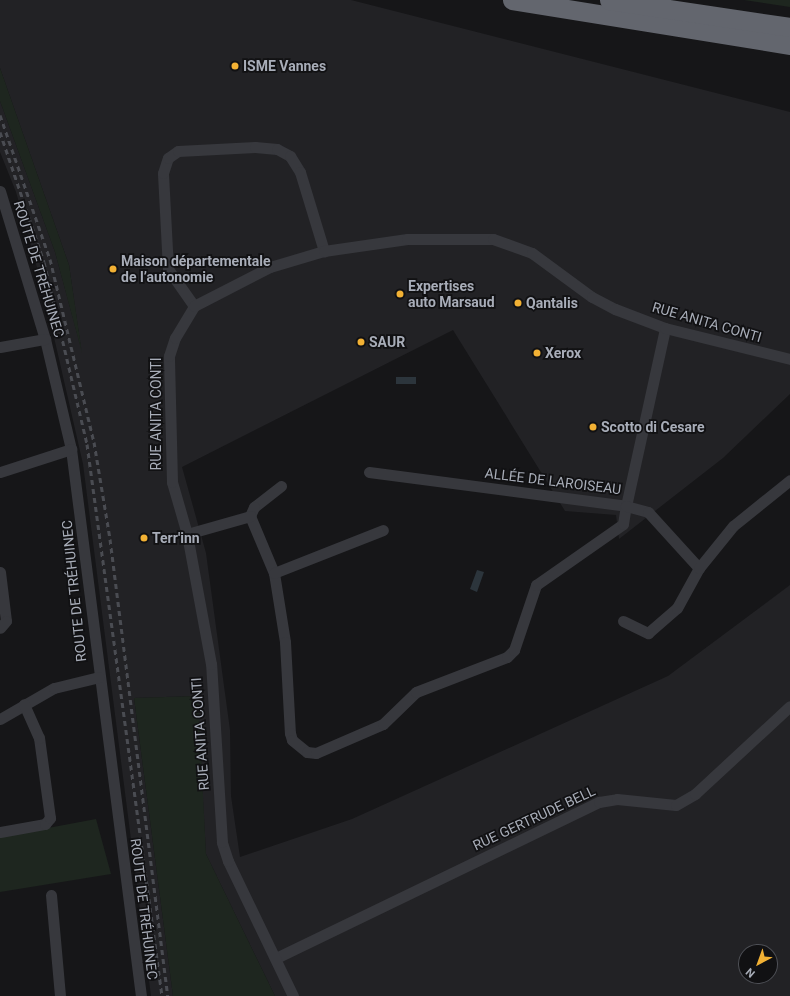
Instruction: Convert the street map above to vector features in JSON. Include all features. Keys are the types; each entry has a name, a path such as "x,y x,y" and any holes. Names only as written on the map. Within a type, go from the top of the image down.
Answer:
{"highway":[{"path":"512,0 790,46"},
{"path":"609,0 790,27"}],"street":[{"path":"194,306 168,269 163,174 168,158 178,151 255,147 277,149 290,156 300,172 324,251"},
{"name":"ROUTE DE TRÉHUINEC","path":"0,191 45,339 71,449 141,996"},
{"name":"RUE ANITA CONTI","path":"293,996 228,861 222,842 211,664 187,534 172,482 168,368 175,338 194,306 270,267 324,251 407,239 493,239 532,253 592,297 665,328 789,358"},
{"name":"ALLÉE DE LAROISEAU","path":"369,472 626,506 665,328"},
{"path":"0,347 45,339"},
{"path":"0,472 71,449"},
{"path":"623,622 648,633 677,608 699,568 733,526 790,480"},
{"path":"281,486 254,507 250,516 274,573 285,642 290,733 299,747 316,753 383,724 416,692 507,657 514,650 536,585 623,524 626,506 648,512 699,568"},
{"path":"187,534 250,516"},
{"path":"274,573 383,530"},
{"path":"0,572 6,621 0,628"},
{"path":"0,719 54,688 99,677"},
{"path":"0,832 45,824 50,818 39,738 24,704"},
{"name":"RUE GERTRUDE BELL","path":"276,958 599,802 617,799 676,805 695,794 790,706"},
{"path":"51,895 60,996"}],"shaded area":[{"path":"0,0 351,0 790,112 790,394 723,458 619,539 616,515 565,511 453,330 182,467 206,553 230,730 231,796 240,857 352,819 668,676 790,585 790,996 275,996 206,854 197,696 134,698 173,996 151,996 83,464 43,289 16,192 0,152 0,101 55,252 81,348 69,265 0,68"},
{"path":"744,0 790,0 790,7"},
{"path":"0,68 69,265 82,353 55,252 0,101"},
{"path":"396,377 416,377 416,384 396,384"},
{"path":"477,570 484,572 477,592 470,589"},
{"path":"198,696 206,854 275,996 173,996 134,698"},
{"path":"96,819 111,874 0,892 0,837"}],"railway":[{"path":"0,115 50,259 94,442 110,539 168,996"},
{"path":"0,132 44,262 87,444 162,996"}],"place":[{"name":"ISME Vannes","path":"235,66"},
{"name":"Maison départementale de l’autonomie","path":"113,269"},
{"name":"Expertises auto Marsaud","path":"400,294"},
{"name":"Qantalis","path":"518,303"},
{"name":"SAUR","path":"361,342"},
{"name":"Xerox","path":"537,353"},
{"name":"Scotto di Cesare","path":"593,427"},
{"name":"Terr'inn","path":"144,538"}]}
